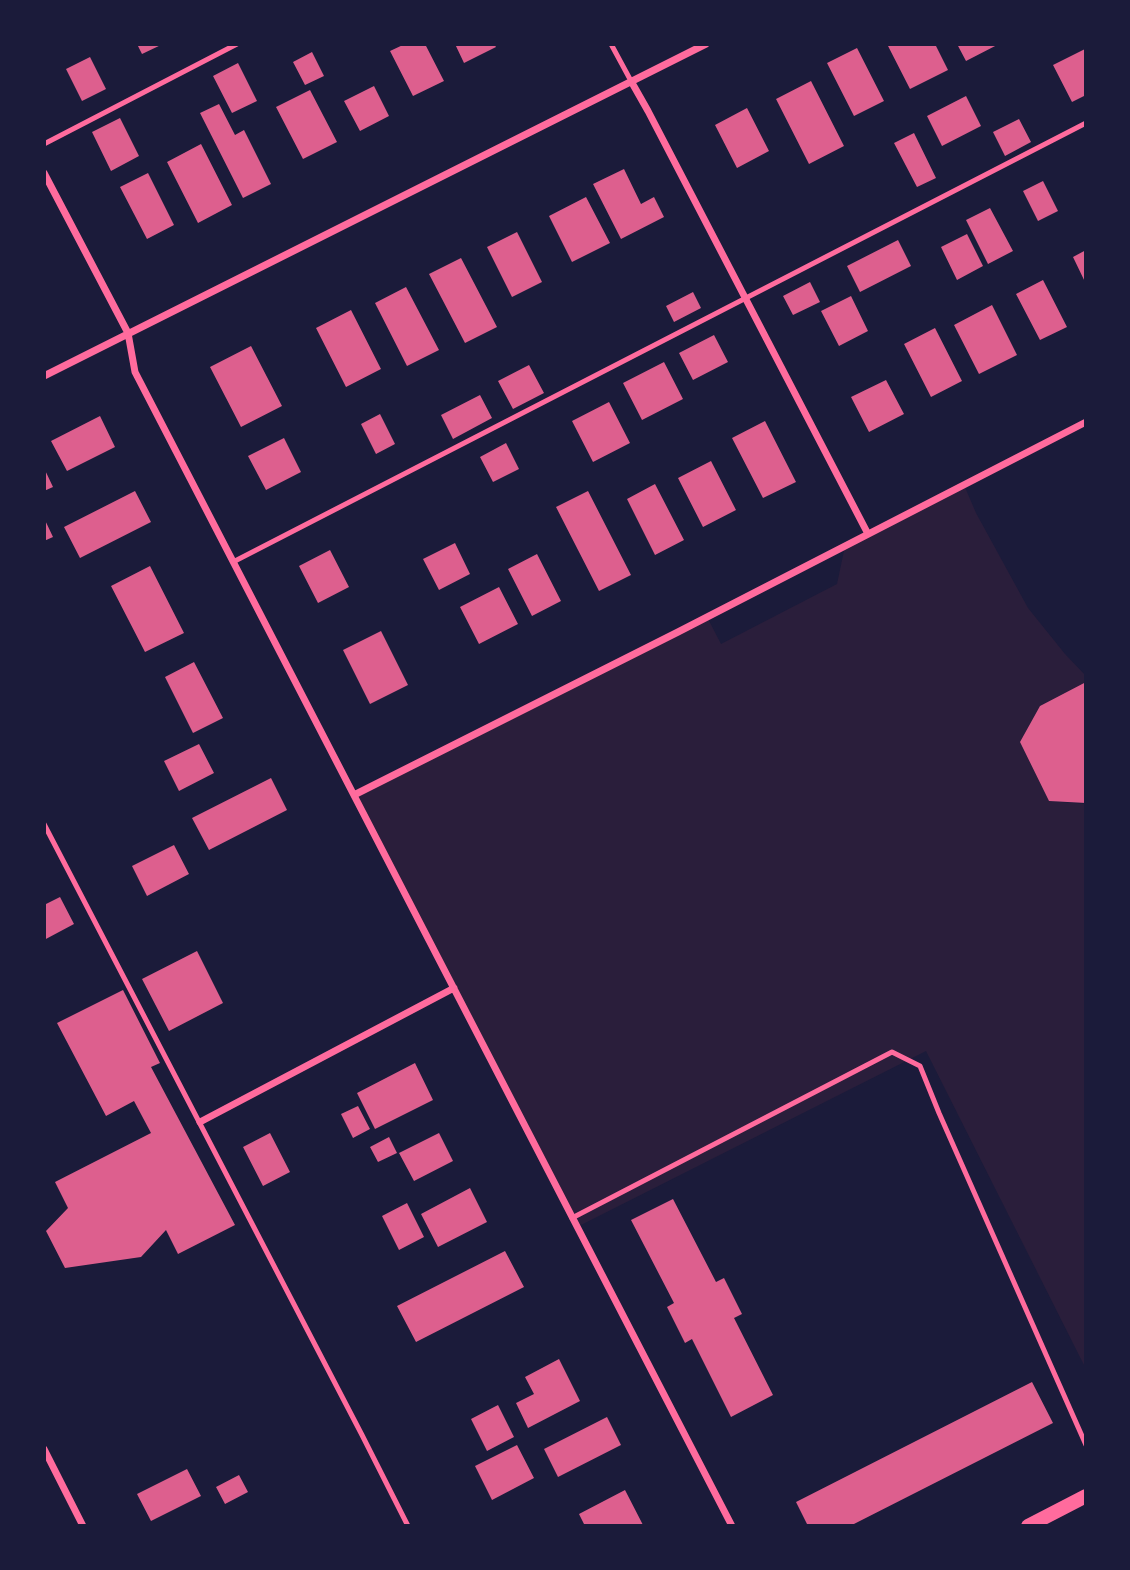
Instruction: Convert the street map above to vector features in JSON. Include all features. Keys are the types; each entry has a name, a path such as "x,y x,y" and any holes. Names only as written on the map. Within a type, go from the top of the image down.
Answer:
{"main road":[{"path":"1028,1526 1086,1496"}],"street":[{"path":"44,376 706,44"},
{"path":"631,81 868,534"},
{"path":"44,173 128,333 135,372 732,1526"},
{"path":"354,795 1086,422"},
{"path":"200,1122 454,988"},
{"path":"44,1449 83,1526"}],"lane":[{"path":"44,144 237,44"},
{"path":"611,44 631,81"},
{"path":"233,562 1086,123"},
{"path":"44,824 408,1526"},
{"path":"572,1217 892,1052 920,1066 1086,1445"}],"shaded area":[{"path":"964,485 976,513 1028,608 1086,676 1086,682 1040,706 1020,742 1049,801 1086,804 1086,1369 926,1051 577,1227 354,795 707,617 721,644 837,584 845,546"}],"building":[{"path":"137,44 163,44 142,54"},
{"path":"405,44 425,44 444,81 413,96 390,51"},
{"path":"455,44 494,44 496,47 464,63"},
{"path":"887,44 935,44 948,70 910,89"},
{"path":"957,44 999,44 966,61"},
{"path":"857,48 884,101 854,116 827,63"},
{"path":"1085,49 1086,95 1072,102 1053,65"},
{"path":"312,52 324,76 305,85 293,62"},
{"path":"90,57 106,89 82,101 66,69"},
{"path":"238,63 257,101 232,113 213,76"},
{"path":"811,81 844,146 809,164 776,99"},
{"path":"374,86 389,116 360,131 344,101"},
{"path":"310,90 337,142 303,159 276,107"},
{"path":"966,96 981,126 942,146 927,116"},
{"path":"219,104 235,135 244,130 271,184 243,198 200,113"},
{"path":"747,108 769,151 737,168 715,125"},
{"path":"120,118 139,156 111,171 92,132"},
{"path":"1019,119 1031,142 1005,156 993,132"},
{"path":"914,133 936,178 917,187 894,143"},
{"path":"201,144 232,205 198,223 167,162"},
{"path":"624,169 641,204 654,197 664,217 621,239 593,184"},
{"path":"148,173 174,225 147,239 120,187"},
{"path":"1043,181 1058,211 1038,221 1023,191"},
{"path":"586,197 610,243 572,262 549,216"},
{"path":"990,208 1013,251 988,264 966,220"},
{"path":"517,232 542,282 512,297 487,247"},
{"path":"967,234 983,266 957,280 941,247"},
{"path":"898,240 911,266 860,292 847,266"},
{"path":"1086,250 1086,284 1073,257"},
{"path":"461,258 497,327 465,343 429,274"},
{"path":"1043,280 1067,327 1040,340 1016,294"},
{"path":"810,282 820,302 793,315 783,296"},
{"path":"406,287 439,350 407,366 375,303"},
{"path":"693,292 701,308 674,322 666,306"},
{"path":"851,296 868,331 839,346 821,311"},
{"path":"992,305 1017,355 979,374 954,325"},
{"path":"351,310 381,369 346,387 316,328"},
{"path":"935,328 962,381 931,397 904,344"},
{"path":"714,335 728,362 693,380 679,353"},
{"path":"251,346 282,406 241,427 210,367"},
{"path":"664,362 683,399 642,420 623,383"},
{"path":"529,365 544,393 513,409 498,381"},
{"path":"886,380 904,414 869,432 851,397"},
{"path":"480,395 492,418 453,439 441,415"},
{"path":"609,402 630,443 593,462 572,421"},
{"path":"380,414 395,444 376,454 361,424"},
{"path":"100,416 115,447 67,471 51,441"},
{"path":"765,421 796,482 763,498 732,438"},
{"path":"284,438 301,472 266,490 248,456"},
{"path":"506,443 519,469 493,482 480,457"},
{"path":"711,461 736,510 703,527 678,478"},
{"path":"44,468 53,487 44,491"},
{"path":"655,484 684,540 655,555 627,499"},
{"path":"135,491 151,522 80,558 64,527"},
{"path":"588,491 631,575 599,591 556,507"},
{"path":"44,518 53,537 44,541"},
{"path":"455,543 470,574 439,590 423,559"},
{"path":"330,550 349,587 318,603 299,566"},
{"path":"537,554 561,601 532,616 508,569"},
{"path":"150,566 184,633 145,652 111,586"},
{"path":"499,587 518,624 479,644 460,607"},
{"path":"381,631 408,685 370,704 343,650"},
{"path":"194,662 223,718 193,733 165,677"},
{"path":"1086,682 1086,803 1049,801 1020,742 1040,706"},
{"path":"199,744 214,773 179,791 164,761"},
{"path":"271,778 287,810 209,850 192,818"},
{"path":"174,845 189,874 147,896 132,866"},
{"path":"60,897 74,924 44,940 44,905"},
{"path":"197,951 223,1003 169,1031 142,979"},
{"path":"123,990 160,1063 151,1067 235,1225 178,1254 166,1230 141,1257 65,1268 46,1231 68,1208 55,1182 151,1133 134,1101 106,1116 57,1023"},
{"path":"415,1063 433,1100 375,1129 357,1093"},
{"path":"358,1106 370,1129 353,1138 341,1114"},
{"path":"270,1133 290,1172 263,1186 243,1147"},
{"path":"439,1133 453,1161 414,1181 399,1153"},
{"path":"389,1137 397,1153 378,1162 370,1147"},
{"path":"470,1188 487,1222 438,1247 421,1214"},
{"path":"673,1199 716,1282 724,1278 742,1314 734,1318 773,1395 731,1417 692,1339 685,1343 667,1307 674,1303 631,1220"},
{"path":"407,1203 424,1237 399,1250 382,1216"},
{"path":"505,1251 524,1287 416,1342 397,1306"},
{"path":"559,1359 580,1401 528,1428 516,1403 534,1394 525,1377"},
{"path":"1032,1382 1053,1423 850,1526 808,1526 796,1502"},
{"path":"498,1405 514,1437 487,1451 471,1419"},
{"path":"607,1417 621,1445 558,1477 544,1449"},
{"path":"517,1445 534,1478 492,1500 475,1466"},
{"path":"187,1469 201,1496 151,1521 137,1494"},
{"path":"239,1475 248,1492 225,1504 216,1487"},
{"path":"625,1490 643,1525 585,1526 579,1514"}]}
